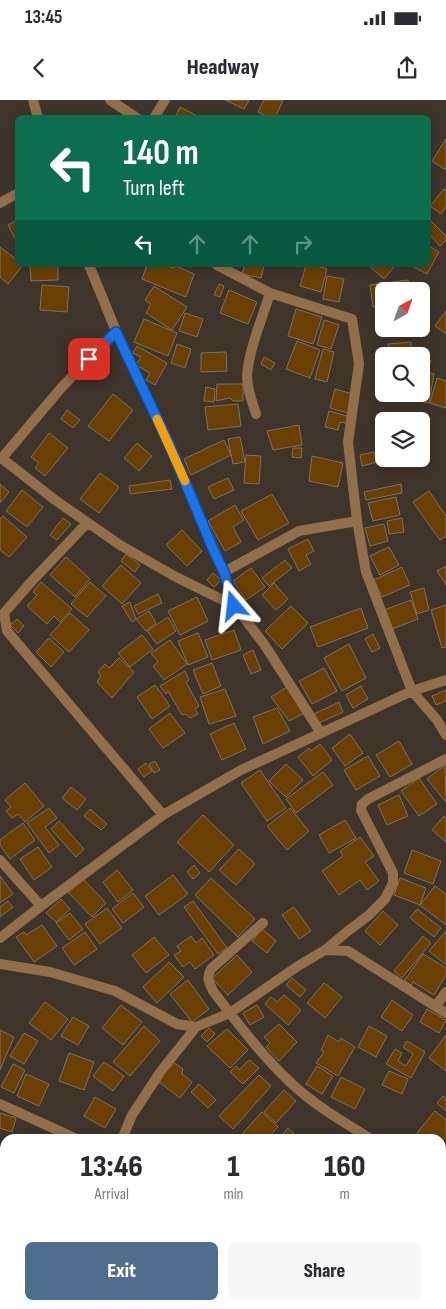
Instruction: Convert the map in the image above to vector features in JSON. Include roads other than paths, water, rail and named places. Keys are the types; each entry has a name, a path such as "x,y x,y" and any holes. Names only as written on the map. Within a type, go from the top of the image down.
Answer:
{"street":[{"path":"33,100 37,115"},
{"path":"110,100 132,115"},
{"path":"156,115 165,100"},
{"path":"0,203 15,195"},
{"path":"90,267 116,332 170,446 224,572 234,606 264,644 321,733"},
{"path":"221,267 270,293 352,319 360,364 348,442 357,521 366,572 412,691 437,720 446,735"},
{"path":"256,414 247,378 250,356 270,293"},
{"path":"116,332 62,387 1,457 87,523 176,577 234,606"},
{"path":"224,572 300,530 357,521"},
{"path":"87,523 2,611 7,631 163,815"},
{"path":"0,938 163,815 241,770 412,691 446,680"},
{"path":"124,1134 132,1115 146,1093 196,1027 230,1013 298,966 325,950 369,915 385,899 393,883 393,873 361,810 362,804 368,799 446,760"},
{"path":"0,860 40,906"},
{"path":"263,923 211,969 208,981 213,991 257,1047 289,1082 330,1114 363,1134"},
{"path":"325,950 348,951 446,1013"},
{"path":"0,964 50,972 115,991 177,1024 196,1027"},
{"path":"436,1006 446,992"},
{"path":"0,1104 65,1134"}]}
